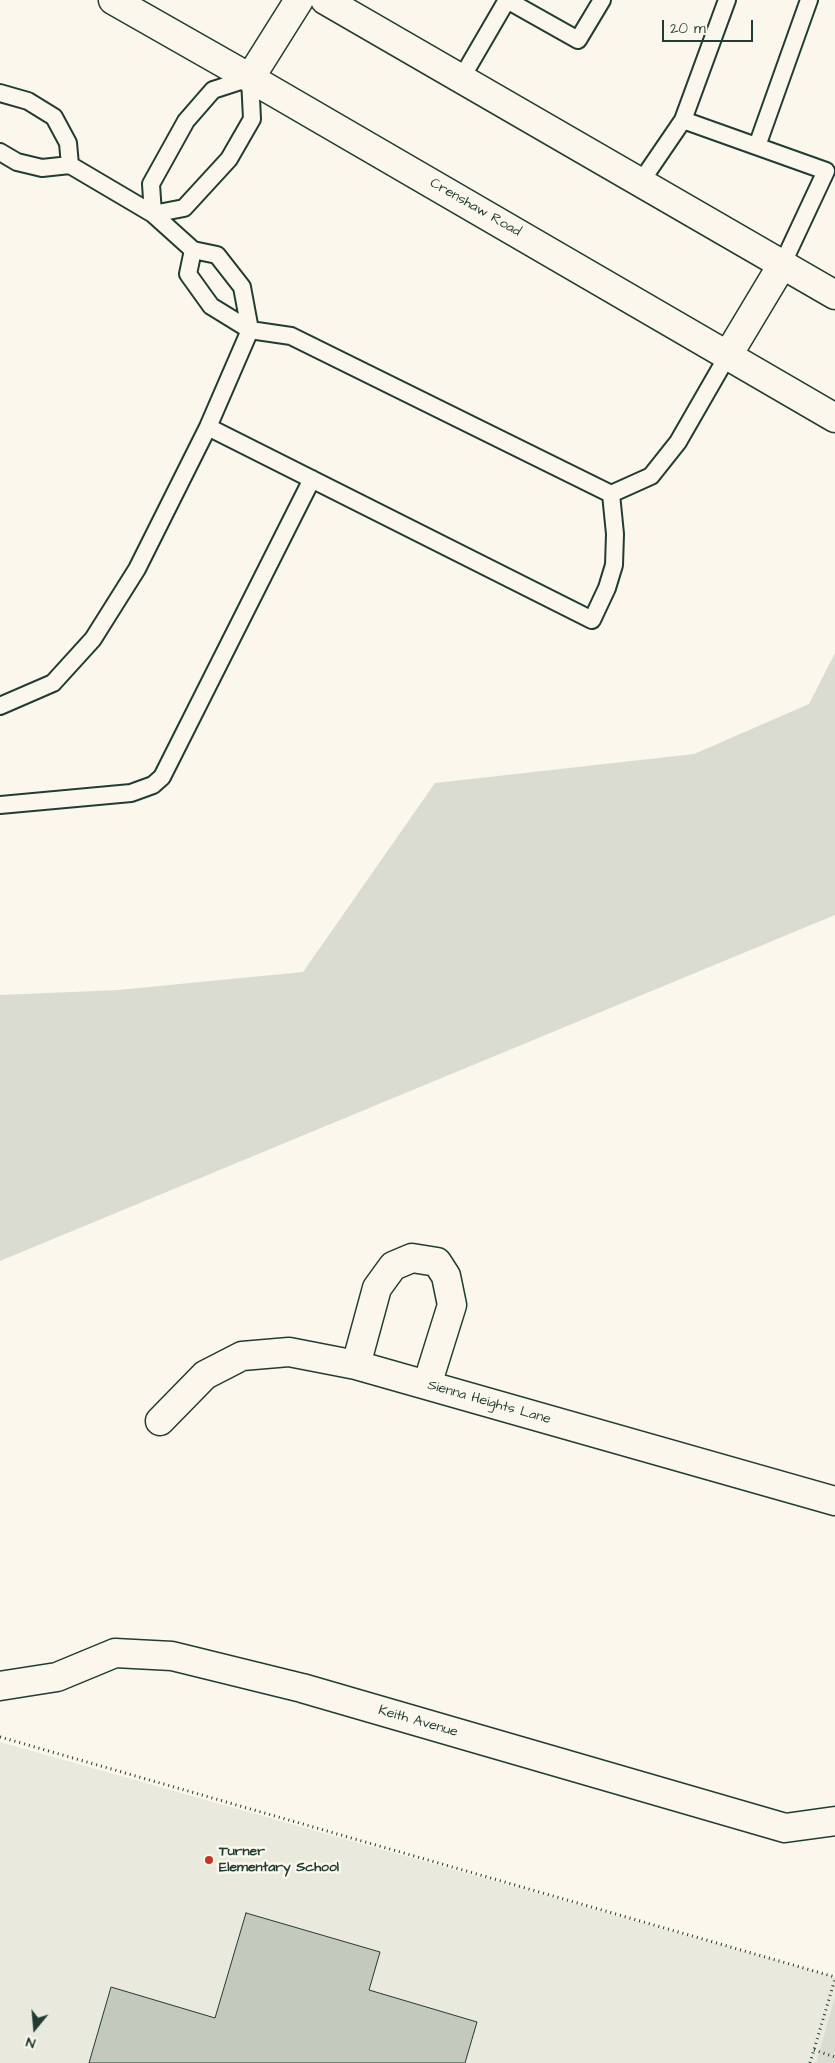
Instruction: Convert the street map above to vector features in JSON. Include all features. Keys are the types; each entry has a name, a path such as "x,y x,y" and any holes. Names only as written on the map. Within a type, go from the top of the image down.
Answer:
{"street":[{"name":"Crenshaw Road","path":"113,0 835,418"},
{"path":"250,78 299,0"},
{"path":"325,0 835,295"},
{"path":"728,355 782,265"},
{"path":"356,1364 377,1288 393,1266 412,1258 436,1262 446,1276 452,1305 427,1385"},
{"name":"Sienna Heights Lane","path":"160,1421 205,1375 242,1356 289,1352 356,1364 835,1501"},
{"name":"Keith Avenue","path":"0,1686 57,1677 115,1653 172,1656 302,1688 785,1828 835,1821"}],"lane":[{"path":"461,79 507,0 578,40 602,0"},
{"path":"640,183 683,120 728,0"},
{"path":"758,146 809,0"},
{"path":"250,78 252,119 229,159 184,208 152,214 151,184 186,121 213,90 250,78"},
{"path":"0,93 28,101 54,117 68,143 70,165"},
{"path":"683,120 826,171 782,265"},
{"path":"0,152 17,162 42,168 70,165 152,214 193,250 217,255 242,287 250,330 208,427 137,569 93,639 53,683 0,706"},
{"path":"193,250 188,274 211,306 250,330 291,336 611,494"},
{"path":"611,494 651,476 678,442 728,355"},
{"path":"208,427 592,620 607,588 614,565 616,534 611,494"},
{"path":"0,805 131,793 153,785 162,777 312,479"}],"path":[{"path":"0,1737 835,1978 810,2063"},
{"path":"814,2050 835,2057"}],"shaded area":[{"path":"835,653 835,915 0,1261 0,995 118,990 303,972 435,783 694,754 809,704"},
{"name":"Turner Elementary School","path":"0,1742 835,1977 835,1996 816,2063 0,2063"},
{"path":"835,1996 835,2063 816,2063"}],"building":[{"path":"246,1913 380,1952 369,1990 477,2022 465,2063 89,2063 111,1987 215,2018"}],"place":[{"name":"Turner Elementary School","path":"209,1860"}]}
